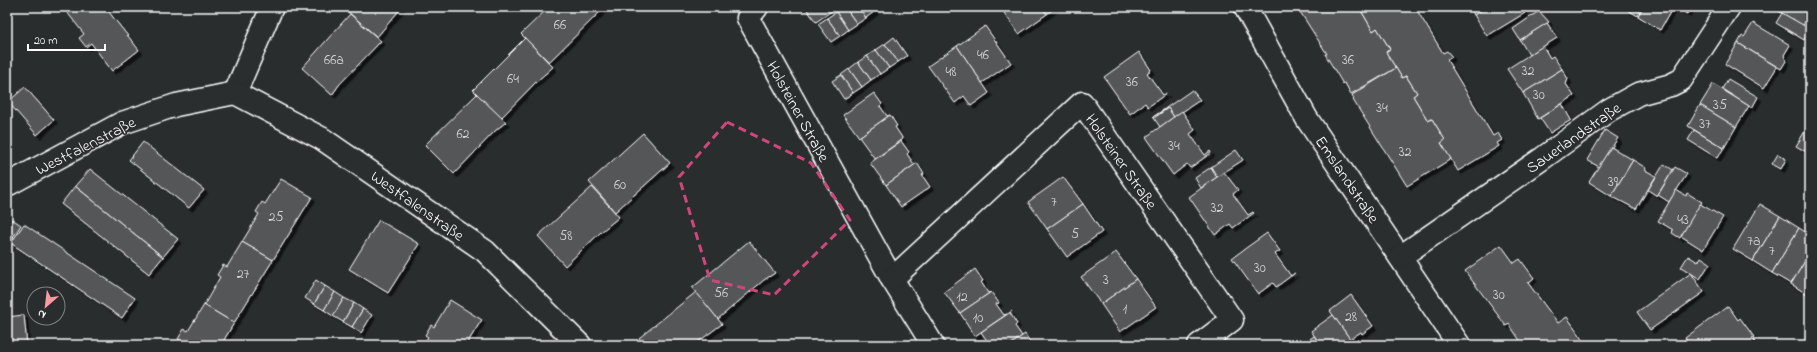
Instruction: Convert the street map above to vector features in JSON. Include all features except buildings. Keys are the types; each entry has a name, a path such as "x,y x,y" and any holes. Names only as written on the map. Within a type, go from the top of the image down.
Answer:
{"street":[{"path":"235,93 272,7"},
{"name":"Holsteiner Straße","path":"757,7 748,18 892,279 933,345"},
{"name":"Emslandstraße","path":"1245,7 1308,119 1459,345"},
{"name":"Sauerlandstraße","path":"1400,256 1543,158 1609,110 1638,94 1671,85 1681,80 1729,7"},
{"name":"Westfalenstraße","path":"7,185 122,123 176,105 235,93 321,138 485,251 580,345"},
{"name":"Holsteiner Straße","path":"892,279 1082,103 1232,320 1200,345"}],"highlighted area":[{"path":"727,122 811,163 850,220 774,295 710,280 679,177"}]}
